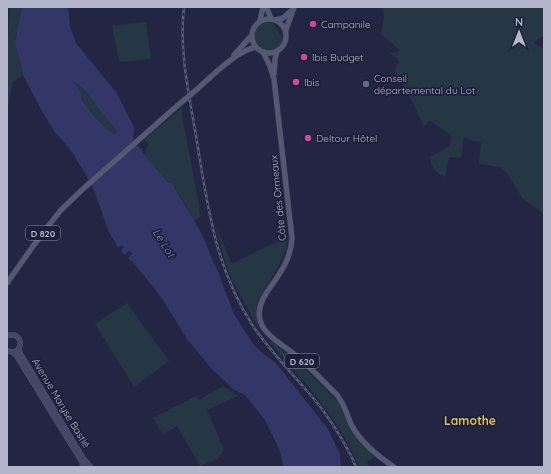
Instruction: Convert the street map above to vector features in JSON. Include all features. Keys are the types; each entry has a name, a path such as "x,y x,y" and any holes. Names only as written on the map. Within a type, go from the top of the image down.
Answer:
{"main road":[{"path":"265,7 274,19 280,22 286,30"},
{"path":"265,7 260,21 254,27 252,40 256,47 263,52 273,53 285,44 287,39 286,30 294,7"},
{"path":"260,21 287,16 294,7"},
{"name":"D 820","path":"220,69 252,35"},
{"name":"D 820","path":"7,283 61,210 84,188 220,69 240,53 256,47"},
{"name":"Côte des Ormeaux","path":"277,51 274,79 292,245 287,260 261,304 260,318 262,326 270,337 300,359 337,395 342,402 351,424 361,438 386,462 394,467"},
{"name":"Côte des Ormeaux","path":"263,52 270,66 274,79"}],"street":[{"name":"Avenue Maryse Bastié","path":"8,334 15,335 19,338 20,353 83,458 91,467"},
{"path":"9,352 19,348"},
{"name":"Avenue Maryse Bastié","path":"9,352 19,361 80,459 83,467"}],"shaded area":[{"path":"10,7 22,7 15,42 23,75 13,82 7,111 7,50"},
{"path":"383,7 544,7 544,37 541,37 534,43 544,49 544,214 523,199 507,173 499,167 479,164 481,143 464,138 461,158 449,157 445,177 434,169 431,164 430,157 450,146 451,135 429,120 424,126 395,72 396,65 400,62 390,53 400,51 381,34 384,18"},
{"path":"264,20 270,20 283,41 277,49 270,51 264,50 258,46 254,40 253,33 256,26"},
{"path":"146,22 151,59 122,62 119,60 112,26"},
{"path":"71,78 84,89 117,132 114,136 95,118 81,99"},
{"path":"183,107 182,115 199,205 200,217 194,221 172,183 168,183 146,156 146,148 149,144 144,140"},
{"path":"215,224 232,264 288,236 286,249 277,269 258,300 256,311 258,328 232,280"},
{"path":"127,303 169,361 134,387 95,324"},
{"path":"271,341 309,373 339,403 351,431 375,457 367,462 370,467 359,467 342,433 320,401 270,343"},
{"path":"223,386 238,396 207,410 224,450 218,459 200,466 177,426 163,435 153,418 196,396 199,400"}],"water":[{"name":"Le Lot","path":"22,7 68,7 70,27 76,43 116,92 134,127 133,140 168,183 172,183 178,195 193,217 215,264 234,314 253,344 262,353 275,362 328,429 340,454 341,467 284,467 279,449 265,420 245,395 233,389 210,367 187,339 161,297 133,262 128,258 132,254 130,250 124,255 121,251 124,247 121,245 118,248 109,232 92,185 72,152 55,132 43,113 23,75 15,42","holes":["72,80 84,89 117,132 114,135 95,118 81,99 82,94"]}],"railway":[{"path":"184,7 183,53 185,69 208,207 220,256 240,303 253,326 276,356 319,405 339,435 356,467"}],"place":[{"name":"Campanile","path":"313,24"},
{"name":"Ibis Budget","path":"304,57"},
{"name":"Ibis","path":"296,82"},
{"name":"Conseil départemental du Lot","path":"366,84"},
{"name":"Deltour Hôtel","path":"308,138"}],"district":[{"name":"Lamothe","path":"470,420"}]}
